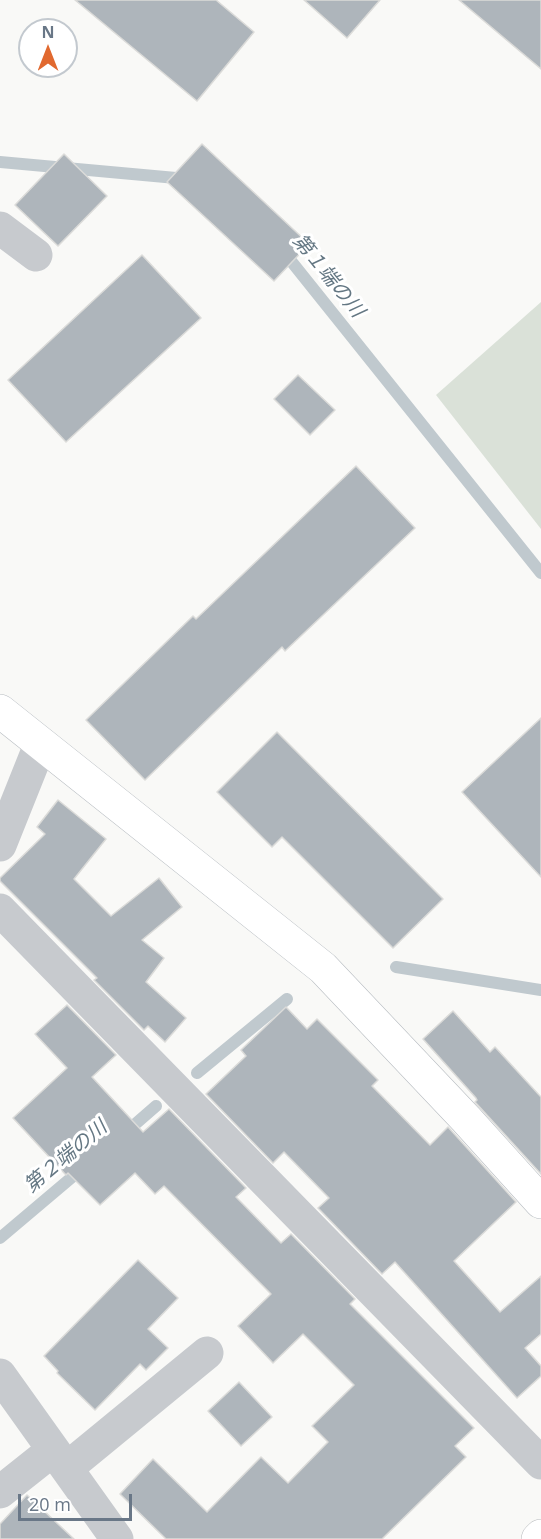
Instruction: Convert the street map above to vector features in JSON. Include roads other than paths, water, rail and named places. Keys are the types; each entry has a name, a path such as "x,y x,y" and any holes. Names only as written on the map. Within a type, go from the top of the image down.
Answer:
{"main road":[{"path":"0,711 40,745 207,874 323,969 466,1119 541,1202"},
{"path":"537,1539 541,1536"}],"street":[{"path":"0,228 36,255"},
{"path":"0,845 40,745"},
{"path":"0,910 541,1463"},
{"path":"0,1492 60,1459 207,1353"},
{"path":"0,1375 117,1539"}],"waterway":[{"name":"第１端の川","path":"0,162 187,179"},
{"name":"第１端の川","path":"283,251 541,573"},
{"name":"第２端の川","path":"396,967 541,990"},
{"name":"第２端の川","path":"197,1073 287,999"},
{"name":"第２端の川","path":"125,1133 156,1106"},
{"name":"第２端の川","path":"0,1238 84,1167"}]}
